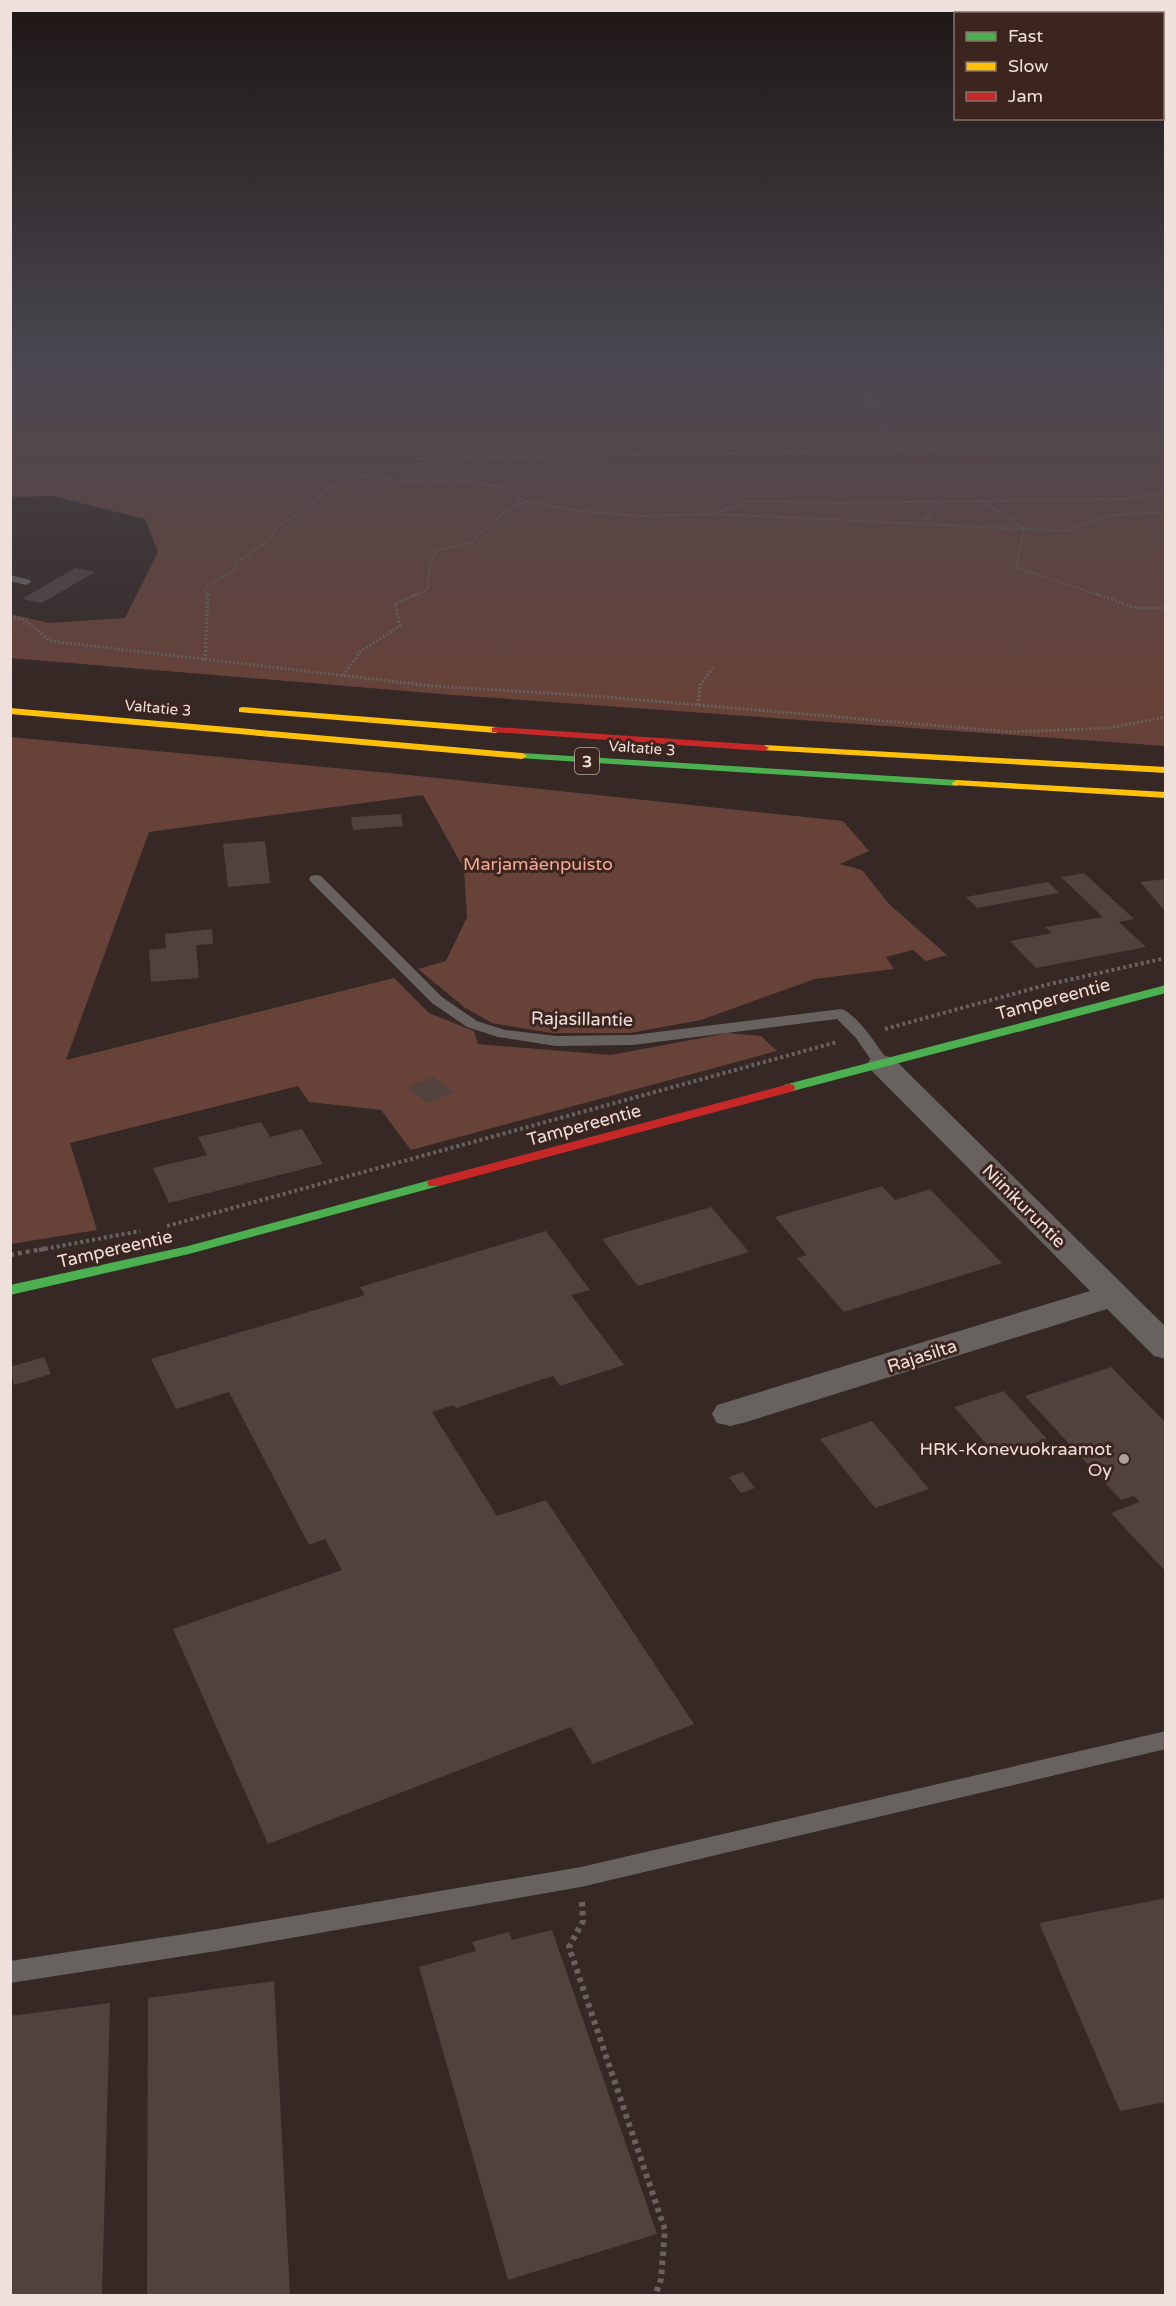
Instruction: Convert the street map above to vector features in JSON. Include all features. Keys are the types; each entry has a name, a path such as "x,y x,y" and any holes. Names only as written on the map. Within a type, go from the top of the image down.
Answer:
{"main road":[{"name":"Valtatie 3","path":"228,708 668,743 1166,770"},
{"name":"Valtatie 3","path":"10,711 356,743 661,766 1166,795"},
{"name":"Tampereentie","path":"10,1290 189,1250 1166,989"}],"street":[{"name":"Niinikuruntie","path":"882,1064 1166,1348"},
{"name":"Rajasilta","path":"730,1414 1112,1296"}],"lane":[{"path":"10,578 26,582"},
{"name":"Rajasillantie","path":"316,879 437,1000 472,1024 503,1034 556,1041 633,1040 841,1014 861,1035 882,1064"},
{"path":"10,1972 217,1940 581,1877 1166,1740"}],"path":[{"path":"205,660 208,595 204,588 236,569 236,563 271,539 277,527 311,505 323,491 357,477"},
{"path":"363,477 402,481 473,482 500,487 525,501 579,511 632,515 712,514 922,522 1066,531 1112,515 1166,512"},
{"path":"712,514 749,501 1125,499 1166,493"},
{"path":"343,675 361,651 400,626 395,604 427,590 430,565 437,550 470,543 499,516 525,501"},
{"path":"922,522 941,501"},
{"path":"982,501 1024,528"},
{"path":"1024,528 1016,567 1136,608 1166,608"},
{"path":"10,617 25,620 50,641 432,686 698,705 1012,732 1109,728 1166,717"},
{"path":"698,705 700,685 713,668"},
{"path":"161,1227 1046,985 1166,958"},
{"path":"10,1256 150,1229"},
{"path":"581,1877 583,1921 569,1947 665,2230 661,2279 655,2295"}],"green space":[{"path":"11,477 1165,477 1165,746 453,695 11,658 11,614 49,623 125,618 158,552 145,519 52,496 11,497"},
{"name":"Marjamäenpuisto","path":"11,737 409,775 843,821 869,851 840,864 862,870 890,905 947,955 926,961 913,950 886,957 894,969 815,979 701,1020 630,1033 552,1033 492,1023 464,1007 418,969 446,961 467,917 464,869 423,795 149,832 66,1060 394,978 429,1013 474,1031 478,1044 611,1055 728,1033 761,1036 777,1051 411,1150 381,1110 309,1102 298,1086 70,1143 97,1230 11,1244"}],"building":[{"path":"75,568 95,572 42,603 22,599"},
{"path":"401,814 403,826 353,830 351,817"},
{"path":"265,841 270,883 228,887 223,844"},
{"path":"1084,873 1134,919 1119,922 1146,947 1036,968 1010,941 1052,933 1045,927 1103,917 1061,877"},
{"path":"1166,879 1166,912 1140,882"},
{"path":"1048,882 1059,893 977,908 966,897"},
{"path":"212,929 213,944 196,945 199,978 151,982 149,950 166,948 165,934"},
{"path":"434,1077 453,1092 427,1103 408,1087"},
{"path":"261,1122 270,1137 302,1129 323,1164 169,1203 153,1168 207,1155 198,1137"},
{"path":"882,1186 895,1200 930,1189 1002,1263 844,1312 797,1258 807,1255 775,1217"},
{"path":"711,1207 749,1252 638,1286 602,1239"},
{"path":"546,1231 590,1290 571,1295 624,1365 560,1386 553,1376 456,1408 454,1405 432,1412 497,1516 546,1500 694,1724 593,1764 571,1727 268,1844 173,1629 342,1570 325,1539 309,1545 229,1392 176,1409 151,1359 365,1295 360,1287"},
{"path":"44,1357 51,1374 14,1385 10,1367"},
{"name":"HRK-Konevuokraamot Oy","path":"1111,1367 1166,1423 1166,1572 1111,1513 1140,1502 1134,1496 1121,1500 1025,1396"},
{"path":"1004,1391 1047,1439 997,1456 954,1407"},
{"path":"872,1421 929,1489 875,1508 820,1439"},
{"path":"743,1472 755,1488 741,1493 729,1477"},
{"path":"1166,1898 1166,2102 1120,2111 1039,1923"},
{"path":"552,1930 657,2234 508,2280 419,1967 476,1951 472,1942 509,1932 512,1940"},
{"path":"274,1981 290,2296 147,2296 148,1998"},
{"path":"110,2003 102,2296 10,2296 10,2016"}],"traffic: fast":[{"path":"522,756 957,783"},
{"path":"789,1088 1166,989"},
{"path":"10,1290 189,1250 434,1183"}],"traffic: slow":[{"path":"242,710 496,730"},
{"path":"10,711 522,756"},
{"path":"764,748 1166,770"},
{"path":"957,783 1166,795"}],"traffic: jam":[{"path":"496,730 764,748"},
{"path":"434,1183 789,1088"}],"place":[{"name":"HRK-Konevuokraamot Oy","path":"1124,1459"}]}
